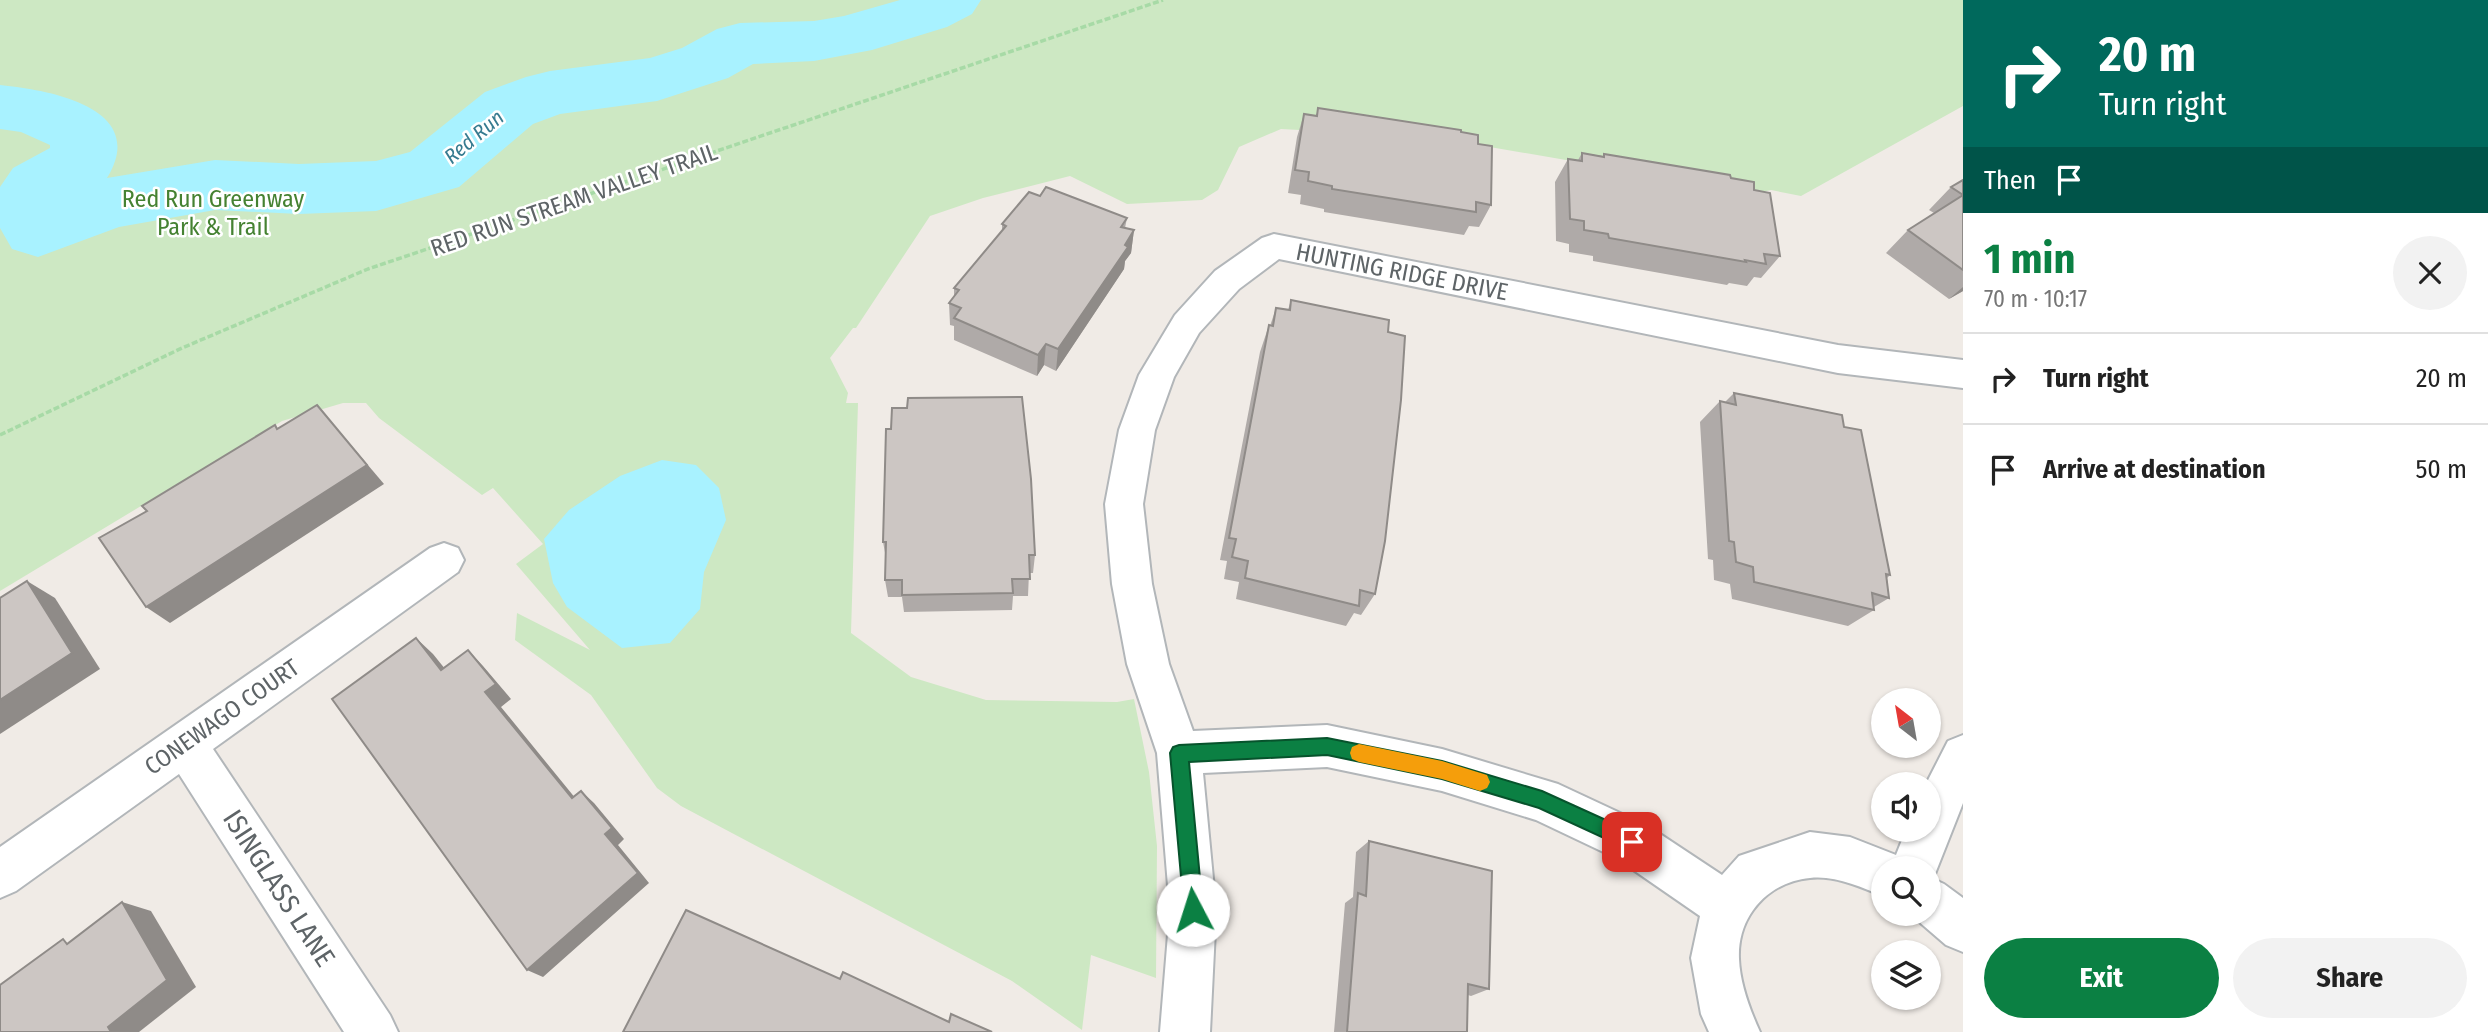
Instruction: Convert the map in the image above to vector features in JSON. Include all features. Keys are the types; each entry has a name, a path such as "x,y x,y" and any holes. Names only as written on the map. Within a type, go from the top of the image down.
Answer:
{"street":[{"name":"HUNTING RIDGE DRIVE","path":"1185,1032 1193,910 1179,753 1148,664 1132,584 1124,504 1136,430 1157,375 1187,324 1227,280 1274,246 1838,359 1963,374"},
{"name":"CONEWAGO COURT","path":"0,875 444,560"},
{"name":"ISINGLASS LANE","path":"185,744 373,1032"},
{"path":"1179,753 1327,746 1442,770 1542,800 1621,837 1726,906"},
{"path":"1941,801 1963,756"},
{"path":"1735,1032 1726,1014 1715,958 1726,906 1755,872 1810,855 1850,860 1871,868"},
{"path":"1941,910 1963,928"}],"path":[{"name":"RED RUN STREAM VALLEY TRAIL","path":"0,435 110,379 247,317 369,269 1163,0"}],"green space":[{"name":"Red Run Greenway Park & Trail","path":"0,0 1963,0 1963,106 1801,196 1771,190 1757,193 1432,137 1281,129 1239,147 1218,190 1202,200 1127,204 1070,176 983,198 930,216 856,328 853,328 830,358 848,393 846,403 858,403 851,633 911,677 986,700 1117,702 1134,699 1149,772 1157,846 1156,978 1091,955 1082,1030 1012,981 681,806 657,788 591,695 515,640 517,613 590,650 516,564 543,544 493,488 482,495 379,418 366,403 343,403 282,421 0,591"}],"water":[{"path":"662,460 696,465 719,488 726,520 704,572 700,609 670,643 622,648 567,607 553,583 544,539 569,510 620,476"}],"building":[{"path":"1318,108 1461,130 1478,135 1478,144 1492,146 1491,205 1476,202 1476,212 1332,189 1332,186 1308,181 1309,172 1295,170 1304,114 1317,116"},
{"path":"1582,153 1604,157 1604,154 1730,175 1731,178 1754,182 1754,190 1770,193 1780,256 1764,254 1766,264 1745,260 1746,262 1609,238 1608,234 1584,230 1584,221 1570,219 1568,159 1582,161"},
{"path":"1963,180 1963,195 1951,187"},
{"path":"1046,187 1127,218 1121,227 1134,230 1125,245 1128,247 1058,349 1046,344 1038,355 954,318 961,308 949,303 959,290 954,288 1006,226 1002,224 1029,192 1040,196"},
{"path":"1963,195 1963,270 1908,230"},
{"path":"1291,300 1389,320 1388,332 1405,336 1401,400 1385,541 1375,594 1360,590 1359,606 1245,578 1248,561 1232,557 1236,539 1229,538 1269,325 1273,326 1276,308 1290,310"},
{"path":"1734,393 1842,415 1844,427 1861,430 1890,575 1886,574 1889,598 1872,593 1874,610 1754,582 1753,567 1736,562 1734,542 1729,541 1720,401 1736,405"},
{"path":"1022,397 1031,479 1035,555 1029,555 1030,579 1012,579 1013,593 902,595 902,580 885,580 886,542 883,542 886,429 891,429 892,408 907,408 908,398"},
{"path":"317,405 367,465 146,607 99,538 147,511 142,506 275,425 277,429"},
{"path":"27,581 72,653 0,700 0,598"},
{"path":"416,638 441,670 468,650 496,684 485,692 572,798 581,791 612,828 605,834 638,873 527,970 332,699"},
{"path":"1369,841 1492,871 1489,989 1468,984 1467,1032 1347,1032 1358,893 1366,896"},
{"path":"122,902 167,980 108,1027 111,1032 0,1032 0,985 63,939 67,944"},
{"path":"686,910 840,979 843,972 949,1022 951,1014 992,1032 623,1032"}],"waterway":[{"name":"Red Run","path":"0,107 34,111 78,130 85,145 82,161 38,186 25,206 38,230 102,205 146,195 215,185 299,189 376,186 434,170 509,108 550,93 657,79 705,63 740,44 814,41 849,36 925,13 950,0"}],"slow traffic":[{"path":"1359,753 1442,770 1480,782"}],"route":[{"path":"1193,910 1179,753 1327,746 1442,770 1542,800 1632,842"}]}
